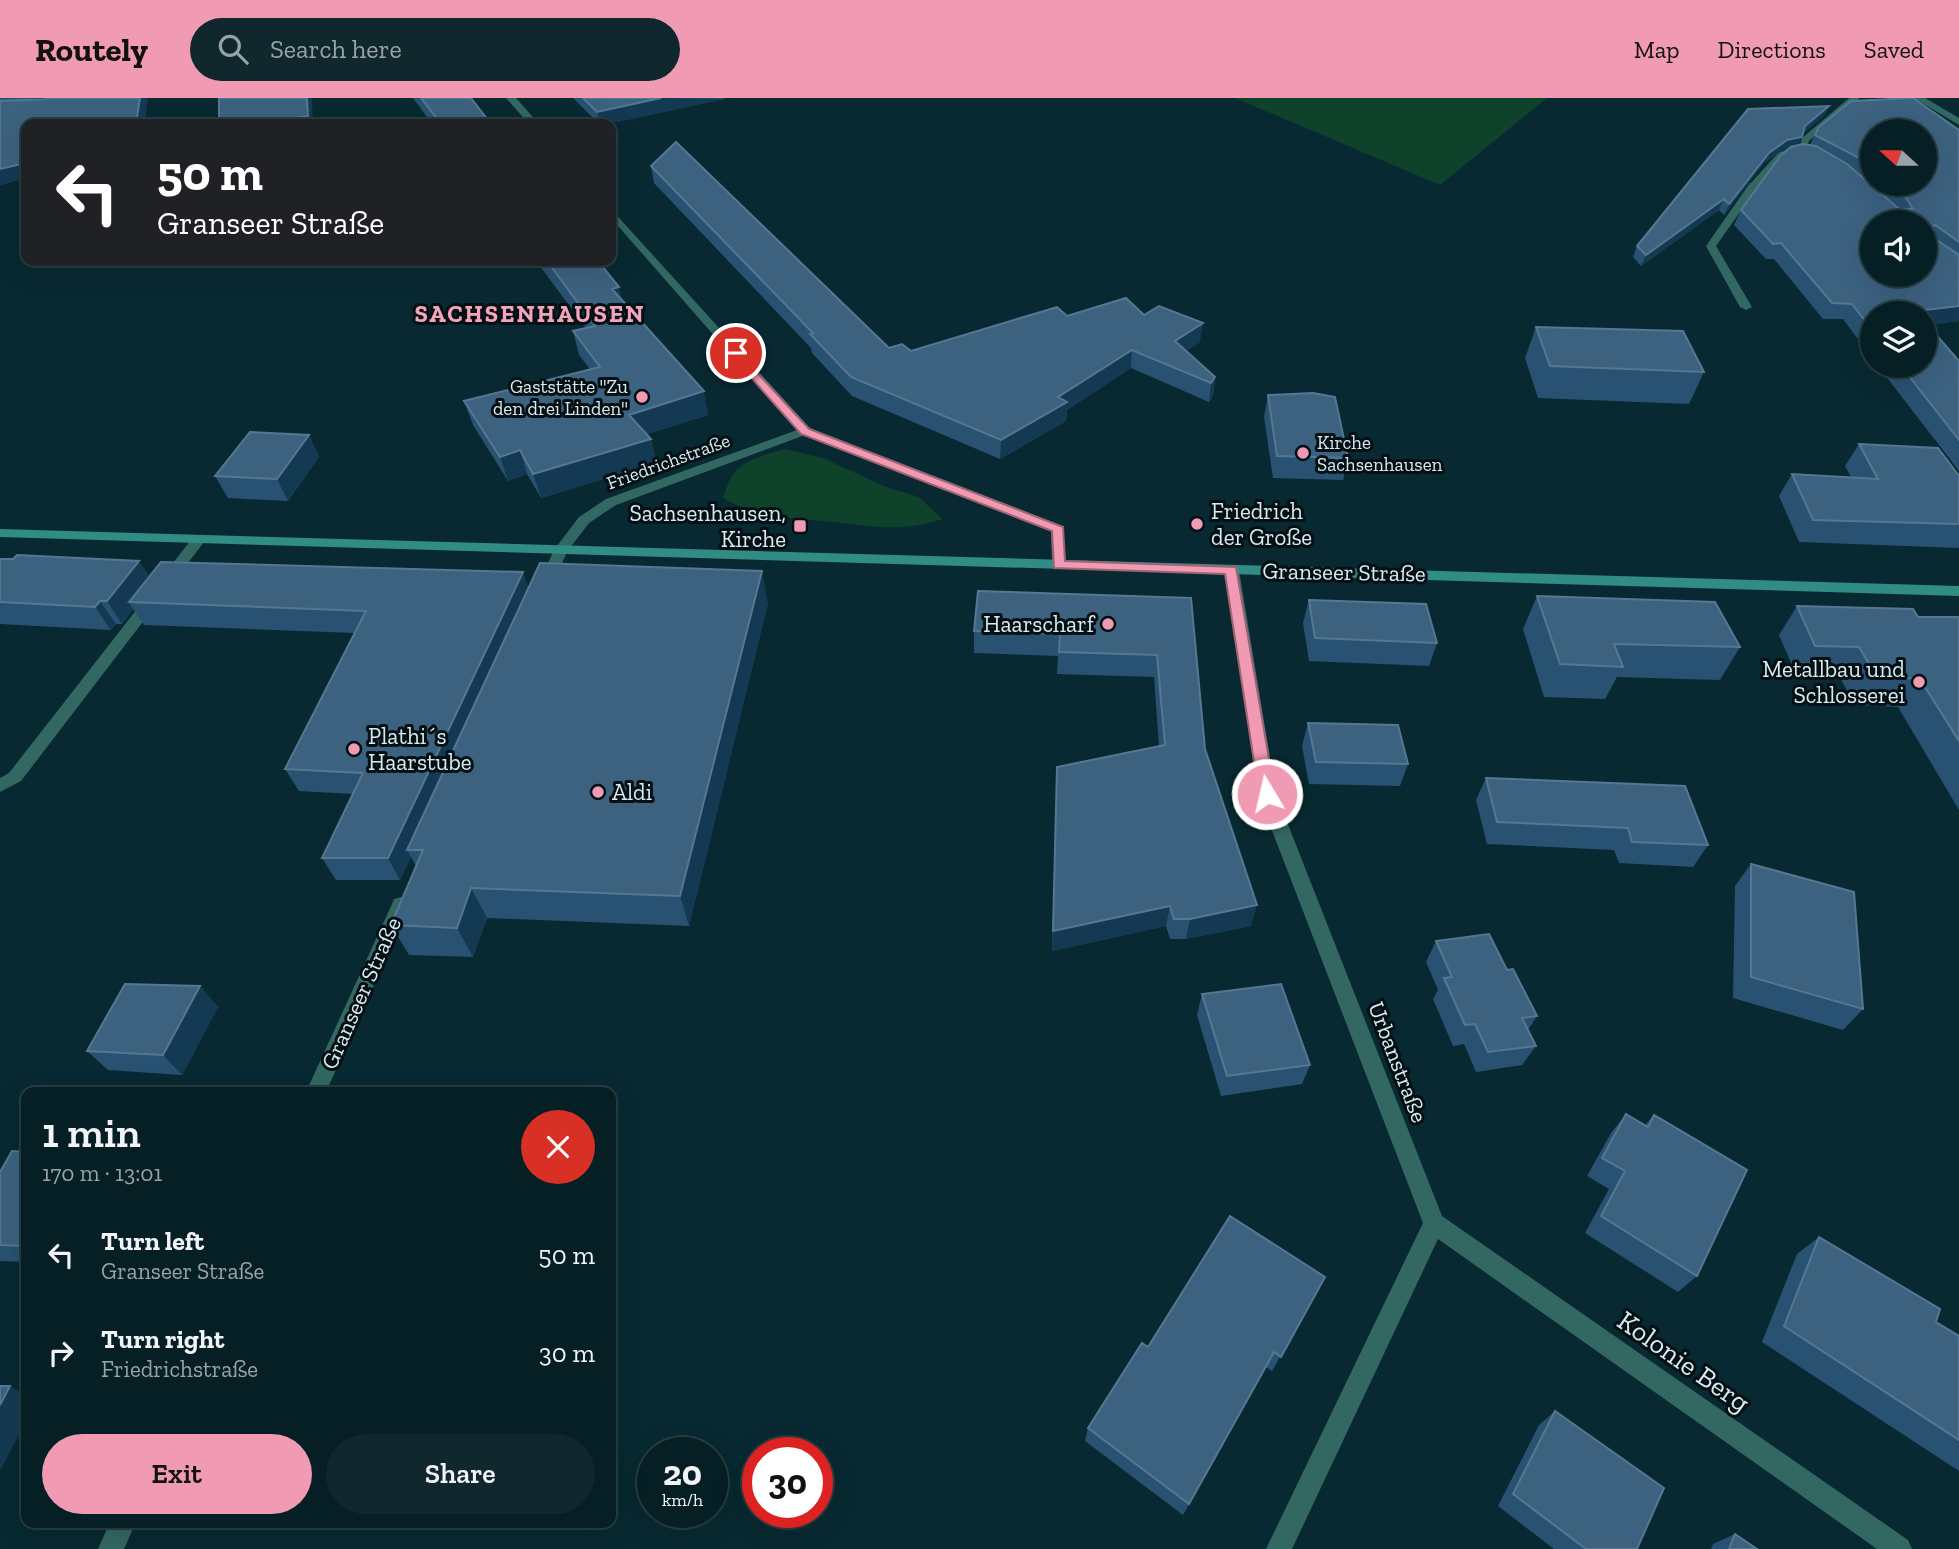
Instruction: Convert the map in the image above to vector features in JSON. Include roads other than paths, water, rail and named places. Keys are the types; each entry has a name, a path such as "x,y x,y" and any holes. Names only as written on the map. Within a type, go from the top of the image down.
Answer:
{"main road":[{"name":"Granseer Straße","path":"0,533 1959,590"}],"street":[{"path":"511,98 530,119"},
{"path":"1746,307 1711,246 1754,185 1782,154 1806,153 1805,140 1855,98"},
{"path":"1919,98 1959,122"},
{"path":"616,218 805,431 1058,529 1059,565"},
{"name":"Friedrichstraße","path":"561,550 584,520 611,502 805,431"},
{"path":"0,786 15,777 199,539"},
{"path":"536,604 561,550"},
{"name":"Urbanstraße","path":"1231,570 1267,794 1434,1223"},
{"name":"Granseer Straße","path":"318,1087 407,892"},
{"path":"1279,1549 1434,1223"},
{"name":"Kolonie Berg","path":"1434,1223 1899,1549"},
{"path":"111,1549 120,1528"}],"place":[{"name":"Gaststätte \"Zu den drei Linden\"","path":"642,397"},
{"name":"Kirche Sachsenhausen","path":"1303,453"},
{"name":"Friedrich der Große","path":"1197,524"},
{"name":"Sachsenhausen, Kirche","path":"800,526"},
{"name":"Haarscharf","path":"1108,624"},
{"name":"Metallbau und Schlosserei","path":"1919,682"},
{"name":"Plathi´s Haarstube","path":"354,749"},
{"name":"Aldi","path":"598,792"}],"district":[{"name":"SACHSENHAUSEN","path":"530,314"}]}
